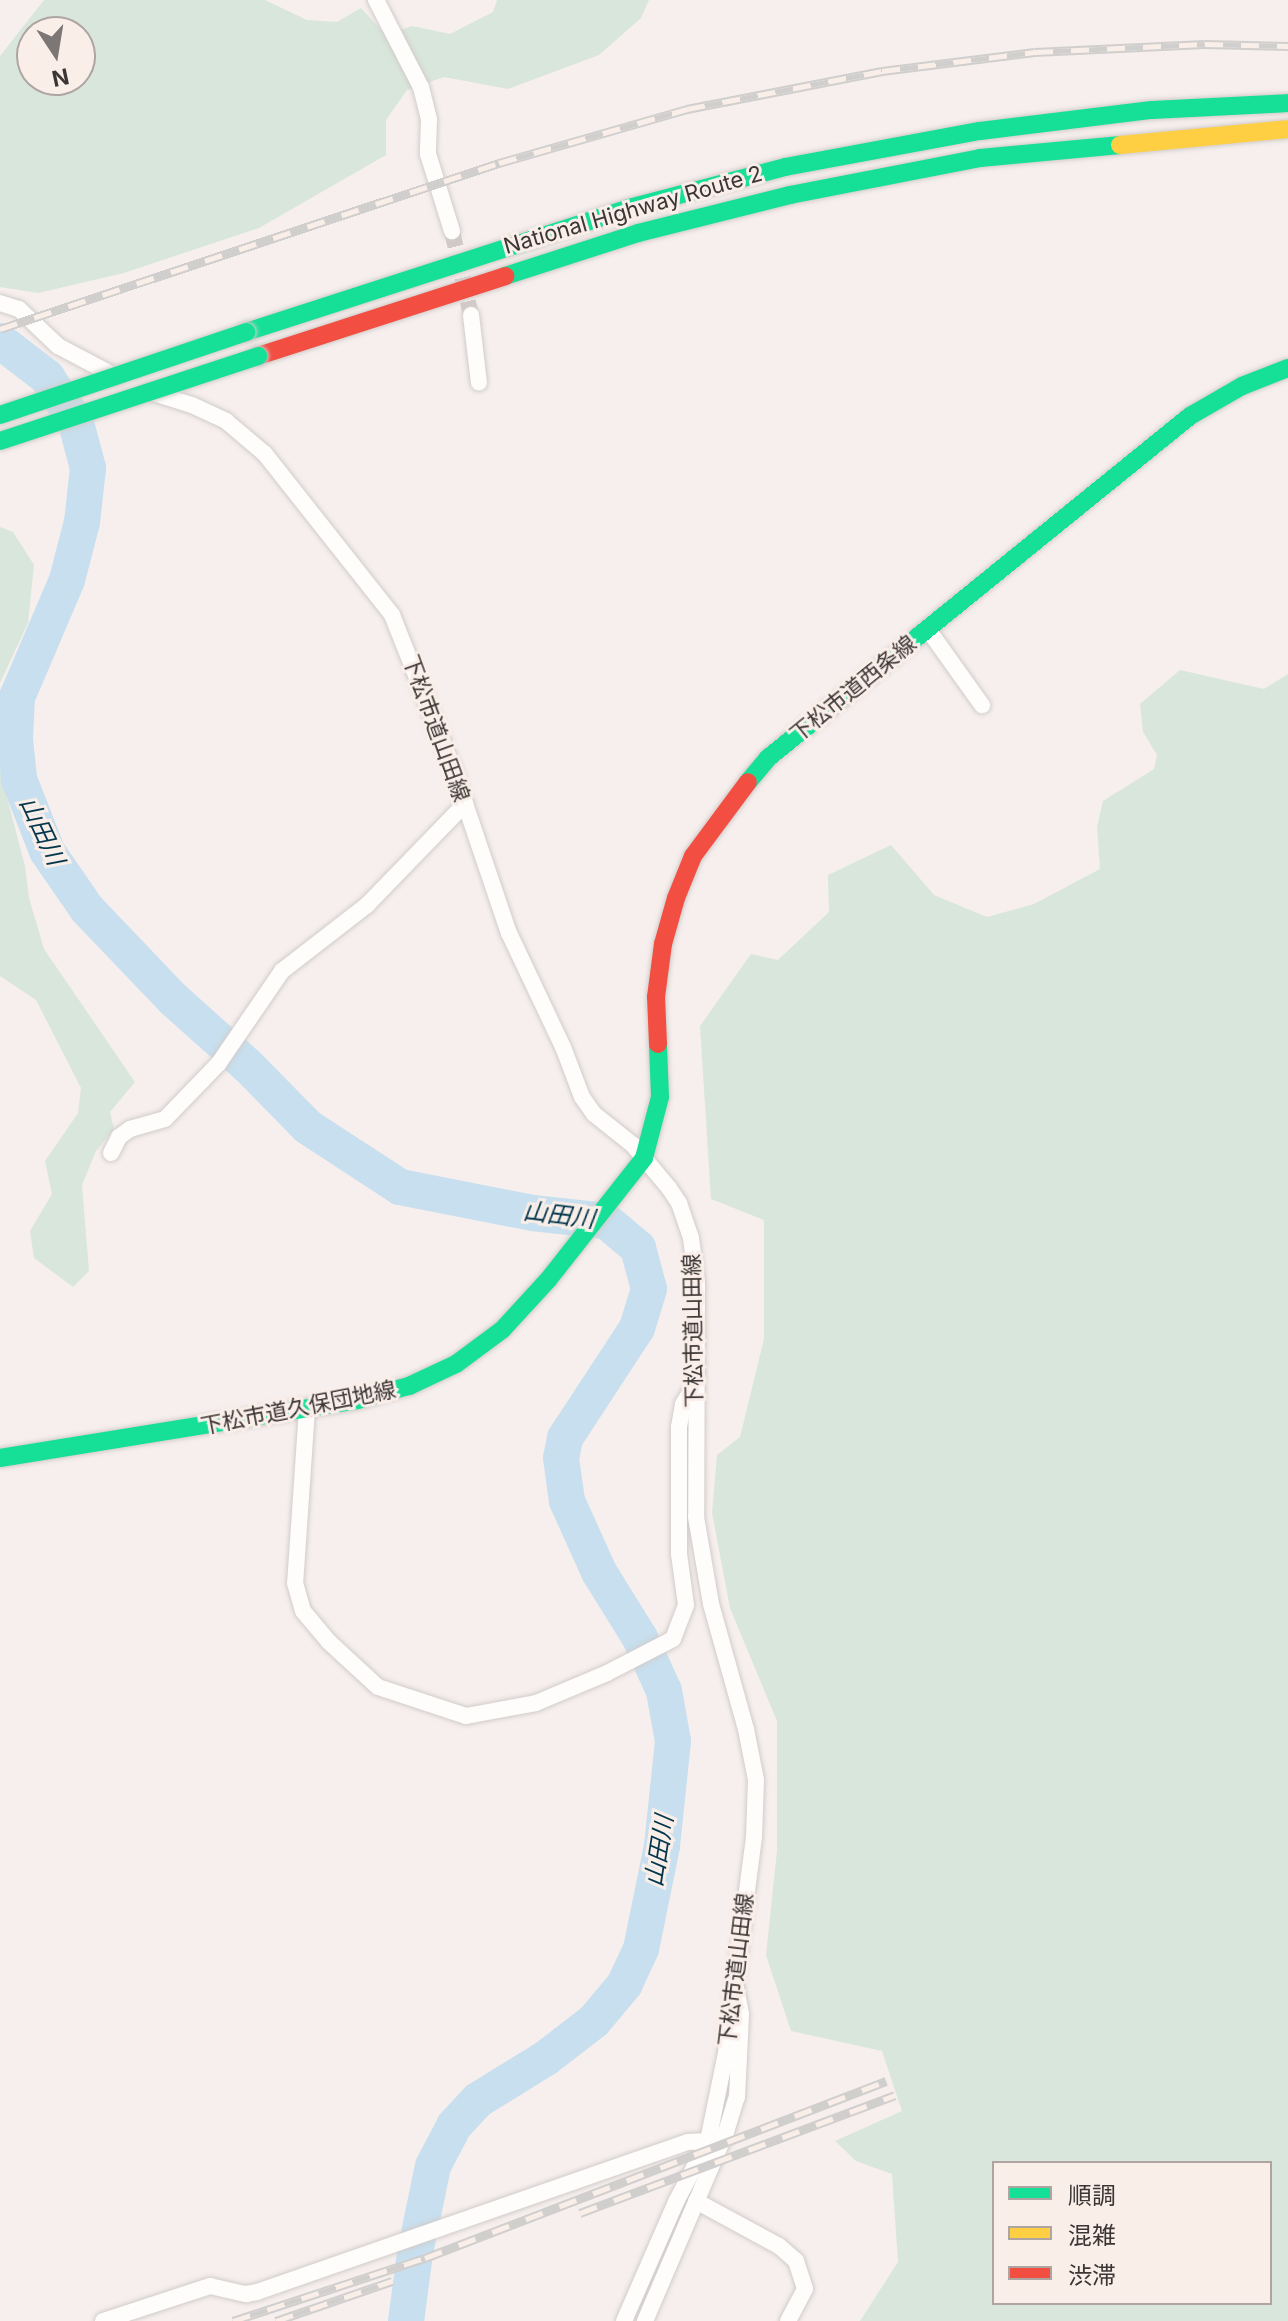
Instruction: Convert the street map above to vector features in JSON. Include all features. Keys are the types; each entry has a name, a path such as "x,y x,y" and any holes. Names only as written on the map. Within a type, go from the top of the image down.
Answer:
{"main road":[{"name":"National Highway Route 2","path":"0,415 629,208 785,167 995,129 1152,110 1288,103"},
{"name":"National Highway Route 2","path":"0,441 638,233 790,195 980,158 1288,129"},
{"name":"下松市道西条線","path":"644,1158 660,1097 656,997 663,944 676,898 693,856 722,813 768,758 1190,416 1242,386 1288,368"},
{"name":"下松市道久保団地線","path":"0,1458 307,1409 409,1386 456,1364 502,1330 548,1280 644,1158"}],"street":[{"path":"376,0 421,87 429,120 428,154 452,231"},
{"name":"下松市道山田線","path":"0,303 19,309 58,346 90,365 226,421 265,454 392,615 410,653 509,933 551,1020 582,1097 594,1114 620,1131 679,1203 691,1238 697,1283 696,1517 704,1569 746,1729 756,1780 754,1837 721,2084 708,2141 676,2202 624,2321"},
{"path":"471,315 479,383"},
{"path":"927,628 982,705"},
{"path":"111,1153 119,1137 130,1129 165,1119 219,1063 282,971 367,905 465,804"},
{"path":"307,1409 295,1583 303,1611 328,1641 378,1687 466,1716 536,1703 673,1639 686,1605 679,1554 679,1427 683,1404 695,1385"},
{"path":"645,2321 726,2132 737,2097 741,1997 733,1978"},
{"path":"103,2321 210,2286 246,2294 257,2292 688,2142 708,2141"},
{"path":"696,2201 779,2246 796,2261 805,2289 788,2321"}],"shaded area":[{"path":"44,0 265,0 307,20 337,22 361,8 386,35 412,26 450,34 493,12 497,0 649,0 641,18 599,55 508,89 444,77 407,90 386,120 386,155 259,228 124,273 38,293 0,287 0,56 16,36 16,96 96,96 96,16 31,16"},
{"path":"0,527 13,532 34,565 28,623 0,683"},
{"path":"1180,670 1264,689 1288,674 1288,2321 860,2321 898,2262 892,2174 856,2161 835,2141 902,2111 882,2051 791,2031 766,1955 777,1851 777,1721 730,1608 712,1513 717,1455 740,1437 764,1339 764,1220 711,1199 700,1026 751,954 778,960 829,912 828,875 891,845 934,895 987,917 1034,904 1100,869 1097,827 1103,801 1154,769 1157,755 1143,732 1140,704"},
{"path":"0,771 44,949 135,1082 110,1112 114,1129 96,1151 82,1185 89,1271 73,1287 34,1258 30,1231 52,1194 45,1161 78,1113 81,1088 36,1000 0,976"}],"waterway":[{"name":"山田川","path":"0,341 47,377 76,423 88,468 82,522 67,580 17,697 15,740 19,779 47,851 87,909 173,999 249,1067 308,1127 400,1187 533,1213 606,1221 638,1248 649,1289 637,1328 565,1438 561,1458 567,1501 599,1572 640,1638 664,1691 673,1741 662,1846 641,1949 625,1984 594,2021 546,2058 478,2100 454,2126 433,2166 415,2253 406,2321"}],"tunnel":[{"path":"452,231 471,315"}],"railway":[{"path":"0,329 499,163 687,109 882,71 1035,52 1205,44 1288,46"},
{"path":"233,2321 425,2258 886,2081"},
{"path":"580,2213 895,2095"},
{"path":"276,2321 392,2281"}],"traffic: fast":[{"path":"246,332 629,208 785,167 980,131 1152,110 1288,103"},
{"path":"505,276 638,233 790,195 980,158 1120,145"},
{"path":"0,415 246,332"},
{"path":"0,441 258,356"},
{"path":"748,782 768,758 1190,416 1242,386 1288,368"},
{"path":"0,1458 357,1400 409,1386 456,1364 502,1330 548,1280 644,1158 660,1097 658,1044"}],"traffic: slow":[{"path":"1120,145 1288,129"}],"traffic: jam":[{"path":"258,356 505,276"},
{"path":"658,1044 656,997 663,944 676,898 693,856 748,782"}]}
